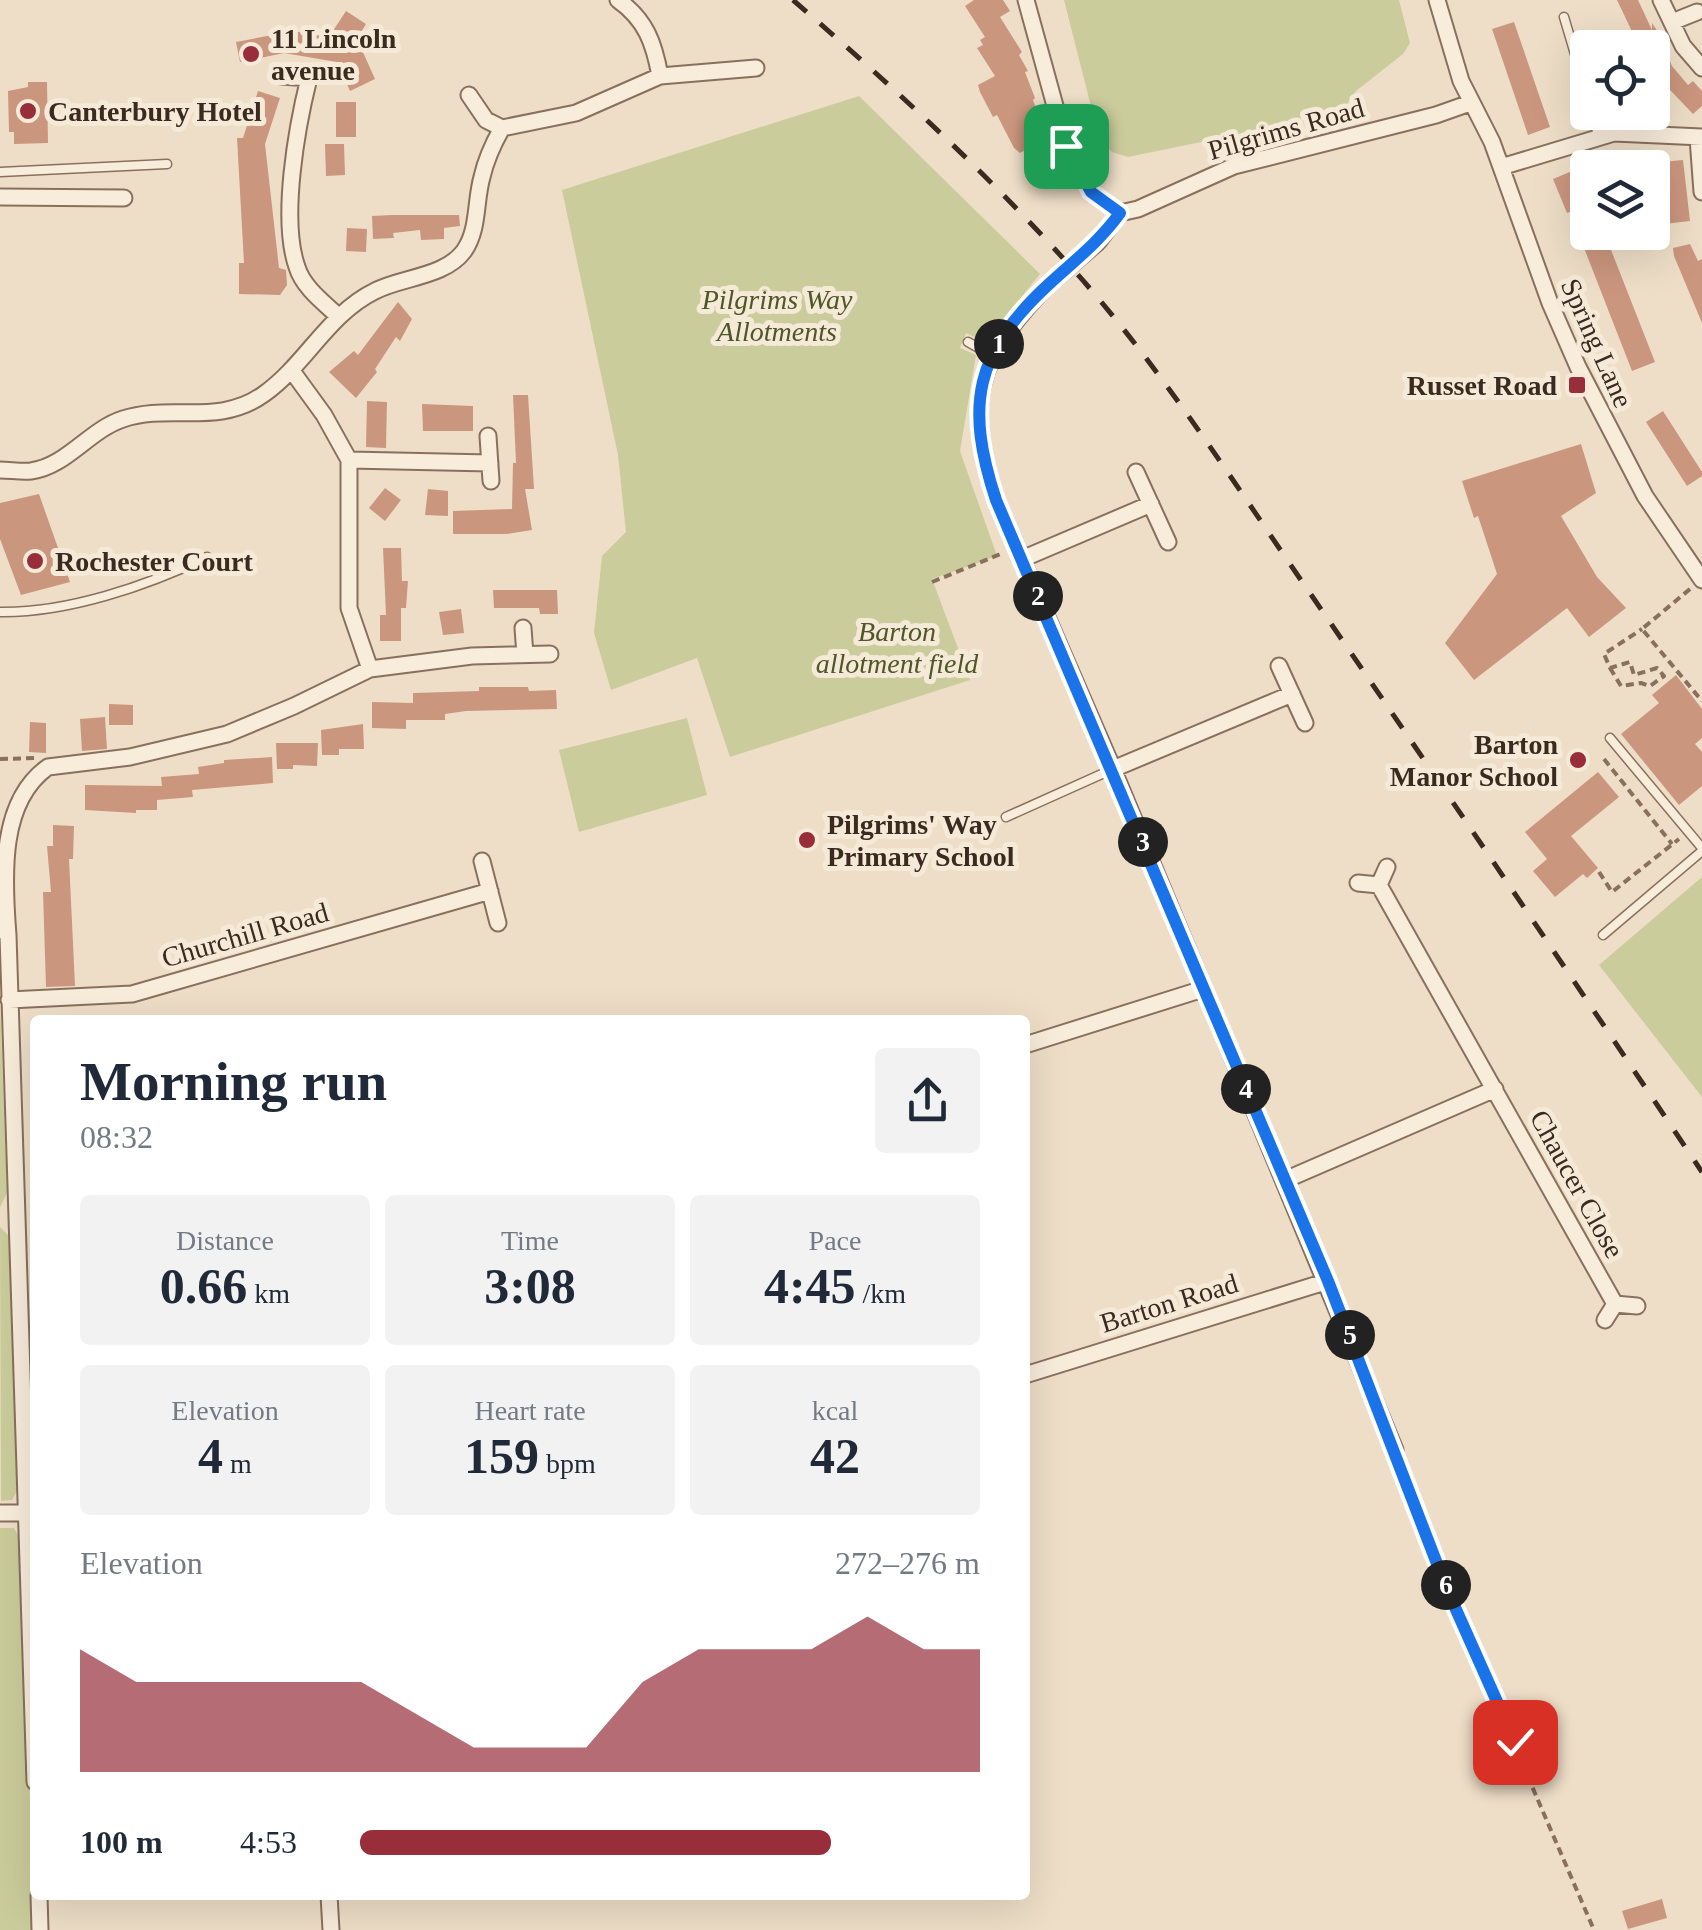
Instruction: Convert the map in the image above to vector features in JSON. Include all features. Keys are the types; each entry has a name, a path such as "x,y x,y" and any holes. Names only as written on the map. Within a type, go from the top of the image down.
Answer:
{"street":[{"path":"618,0 636,13 653,40 660,76"},
{"path":"1026,0 1066,146 1091,192 1120,213 1098,242 1016,317 991,355 978,428 986,470 1328,1281 1395,1450"},
{"name":"Spring Lane","path":"1438,0 1470,103 1492,142 1550,303 1601,414 1697,584"},
{"path":"1662,0 1682,46 1702,68"},
{"path":"1672,22 1699,11"},
{"path":"469,95 486,120 502,128 576,113 660,76 756,68"},
{"path":"282,76 309,78 293,160 291,198 297,268 313,292 338,316"},
{"name":"Pilgrims Road","path":"1120,213 1138,209 1234,166 1332,147 1470,103"},
{"path":"0,470 32,471 60,460 123,419 234,410 261,396 292,371 338,316 375,290 447,266 463,252 472,237 490,149 502,128"},
{"path":"1500,168 1614,132 1700,138 1702,192"},
{"path":"0,197 124,198"},
{"path":"292,371 324,416 348,460 349,608 370,668"},
{"path":"488,436 491,481"},
{"path":"348,460 490,463"},
{"path":"1136,472 1168,542"},
{"path":"1019,553 1151,504"},
{"path":"523,628 526,654"},
{"path":"30,1500 8,1218 9,1000 2,894 2,820 7,805 26,780 48,768 130,757 227,734 370,668 472,656 550,654"},
{"path":"1279,666 1305,723"},
{"path":"1113,769 1292,694"},
{"path":"482,861 498,923"},
{"path":"1358,884 1379,885 1388,867"},
{"name":"Chaucer Close","path":"1379,885 1615,1304"},
{"name":"Churchill Road","path":"9,1000 132,994 490,891"},
{"path":"1030,1043 1203,990"},
{"path":"1285,1180 1495,1089"},
{"name":"Barton Road","path":"1030,1373 1328,1281"},
{"path":"1605,1320 1615,1304 1638,1306"},
{"path":"0,1514 30,1513"},
{"path":"39,1900 40,1930"},
{"path":"329,1900 331,1930"}],"lane":[{"path":"1564,17 1570,37"},
{"path":"1597,130 1598,135"},
{"path":"0,172 167,164"},
{"path":"968,342 991,355"},
{"path":"0,612 54,608 174,574 207,557"},
{"path":"1603,935 1702,849 1610,738"},
{"path":"1006,818 1113,769"}],"path":[{"path":"932,582 1019,553"},
{"path":"1610,668 1630,662 1634,675 1657,668 1664,676 1650,686 1622,686 1610,668 1604,654 1697,584"},
{"path":"1642,628 1702,700"},
{"path":"0,759 40,758 48,768"},
{"path":"1604,758 1672,844"},
{"path":"1599,872 1612,892 1688,832"},
{"path":"1395,1450 1446,1587 1594,1930"}],"green space":[{"path":"1064,0 1399,0 1410,43 1403,54 1356,91 1347,104 1275,127 1128,157 1112,152 1099,138"},
{"name":"Pilgrims Way Allotments","path":"859,96 1040,274 985,342 966,333 960,348 976,355 960,451 997,556 932,579 970,680 730,757 697,658 611,690 594,633 602,556 626,532 618,455 562,190"},
{"path":"687,718 707,795 579,832 559,750"},
{"path":"1702,877 1702,1097 1599,965"},
{"path":"0,999 7,1193 0,1207"},
{"path":"0,1227 11,1238 19,1487 12,1500 1,1501"},
{"path":"0,1528 14,1528 20,1539 30,1900 34,1900 35,1930 0,1930"}],"building":[{"path":"974,0 1003,0 1010,11 1000,17 1022,52 1019,55 1028,71 1025,72 1033,100 1048,139 1029,152 1027,149 1020,153 1014,148 980,92 978,85 995,76 977,48 983,45 980,40 985,37 965,6"},
{"path":"1617,0 1638,0 1652,30 1631,30"},
{"path":"346,11 366,24 357,39 375,79 350,91 337,62 284,53 240,62 236,42 293,31 329,37"},
{"path":"1514,22 1550,127 1528,135 1492,29"},
{"path":"1670,61 1688,85 1693,81 1702,91 1702,106 1693,114 1670,90"},
{"name":"Canterbury Hotel","path":"28,82 47,82 48,143 14,144 14,132 9,132 8,91 28,87"},
{"path":"258,91 280,98 265,144 279,268 286,270 287,285 280,295 239,294 239,263 244,263 237,138 243,138"},
{"path":"336,102 356,102 356,137 336,137"},
{"path":"325,144 344,144 345,175 326,176"},
{"path":"1683,160 1690,221 1670,223 1670,161"},
{"path":"1570,172 1570,212 1567,213 1553,179"},
{"path":"459,215 460,226 444,228 444,239 421,240 420,230 373,239 372,216"},
{"path":"347,228 367,229 366,252 346,251"},
{"path":"1690,244 1698,261 1702,259 1702,323 1674,256 1673,248"},
{"path":"1585,250 1611,250 1655,362 1632,371"},
{"path":"398,302 412,319 356,398 329,372 354,351 358,355"},
{"path":"513,395 528,395 534,489 525,489 532,530 453,534 453,511 512,509 516,463"},
{"path":"367,401 387,402 386,448 366,447"},
{"path":"422,404 473,406 473,431 423,431"},
{"path":"1663,411 1702,472 1687,486 1646,422"},
{"name":"Barton Manor School","path":"1581,444 1596,493 1561,516 1597,577 1626,608 1589,637 1567,608 1474,680 1445,643 1497,574 1462,481"},
{"path":"385,488 401,500 385,521 369,508"},
{"path":"428,489 448,491 448,516 425,515"},
{"name":"Rochester Court","path":"39,494 70,582 21,595 0,539 0,503"},
{"path":"383,548 401,548 402,581 408,581 406,608 401,608 401,641 380,641 380,615 386,615"},
{"path":"493,590 557,590 558,614 540,614 539,608 494,608"},
{"path":"461,609 464,633 443,635 439,612"},
{"name":"Barton Manor School","path":"1676,675 1702,709 1702,738 1695,744 1702,752 1702,786 1679,805 1621,734 1659,703 1652,695"},
{"path":"479,687 556,690 557,709 466,711 445,714 445,720 406,720 406,729 372,728 372,702 413,703 413,693 479,691"},
{"path":"109,704 133,705 133,725 109,725"},
{"path":"105,717 107,749 82,751 80,719"},
{"path":"30,722 46,723 46,753 29,752"},
{"path":"363,724 364,749 339,749 339,755 322,755 321,730"},
{"path":"276,743 318,743 317,766 277,769"},
{"path":"272,757 273,783 192,790 193,797 157,800 157,810 85,810 85,785 162,786 161,777 199,774 198,767 224,760"},
{"path":"1598,772 1619,797 1571,836 1598,868 1587,878 1583,874 1555,897 1533,871 1547,859 1525,832"},
{"path":"53,825 74,826 73,859 69,859 75,986 46,987 43,892 51,892 47,846 53,846"},
{"path":"1662,1899 1667,1918 1628,1929 1622,1911"}],"railway":[{"path":"793,0 971,162 1071,267 1136,345 1226,470 1702,1172"}],"place":[{"name":"11 Lincoln avenue","path":"251,54"},
{"name":"Canterbury Hotel","path":"28,111"},
{"name":"Russet Road","path":"1577,385"},
{"name":"Rochester Court","path":"35,561"},
{"name":"Barton Manor School","path":"1578,760"},
{"name":"Pilgrims' Way Primary School","path":"807,840"}],"route":[{"path":"1066,146 1091,192 1120,213 1098,242 1016,317 991,355 978,428 982,456 996,500 1328,1281 1446,1587 1515,1742"}],"park label":[{"name":"Barton allotment field","path":"897,647"}]}
